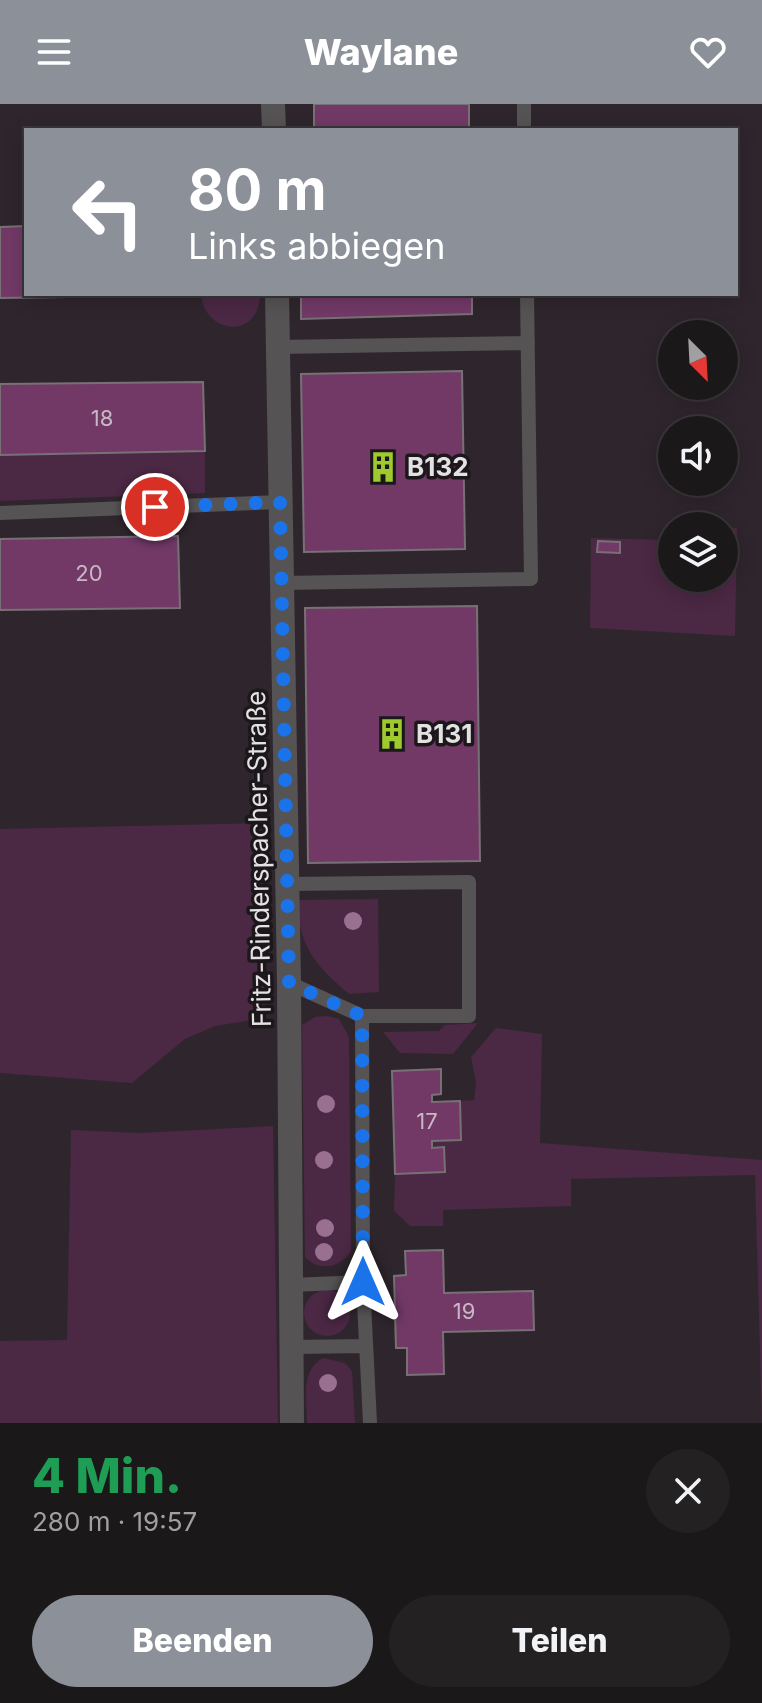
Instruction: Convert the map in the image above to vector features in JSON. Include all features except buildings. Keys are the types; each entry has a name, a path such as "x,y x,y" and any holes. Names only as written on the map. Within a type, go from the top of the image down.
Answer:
{"street":[{"path":"273,104 274,128"},
{"name":"Fritz-Rinderspacher-Straße","path":"277,296 289,983 292,1423"}],"lane":[{"path":"524,104 524,128"},
{"path":"282,583 531,579 527,296"},
{"path":"278,347 528,343"},
{"path":"0,513 280,502"},
{"path":"287,884 469,882 469,1016 362,1016 289,983"},
{"path":"362,1016 363,1282 370,1423"},
{"path":"291,1285 363,1282"},
{"path":"293,1347 366,1346"}],"shaded area":[{"path":"0,104 762,104 762,1423 0,1423"},
{"path":"201,296 260,296 258,309 242,325 232,327 221,324 211,318 204,308"},
{"path":"205,451 205,493 0,501 0,455"},
{"path":"591,538 658,540 658,592 736,592 735,636 590,628"},
{"path":"264,823 266,1018 215,1026 185,1039 132,1083 0,1073 0,829"},
{"path":"378,899 379,992 349,994 311,954 301,930 299,900"},
{"path":"315,1017 339,1019 349,1037 351,1252 335,1265 323,1266 305,1257 302,1025"},
{"path":"478,1023 453,1054 400,1053 383,1032 439,1031 445,1025"},
{"path":"496,1028 542,1034 540,1143 762,1160 762,1423 755,1175 571,1179 571,1206 443,1210 443,1226 410,1226 394,1211 395,1174 445,1172 444,1148 432,1148 432,1141 461,1140 460,1101 474,1100 476,1082 471,1057"},
{"path":"273,1126 278,1423 0,1423 0,1341 67,1340 71,1130 139,1133"},
{"path":"327,1290 343,1297 350,1313 343,1329 327,1336 311,1329 304,1313 311,1297"},
{"path":"323,1358 345,1363 352,1371 355,1423 307,1423 308,1378"}],"place":[{"name":"B132","path":"383,467"},
{"name":"B131","path":"392,734"}],"route":[{"path":"155,507 280,502 289,983 362,1016 363,1282"}]}
